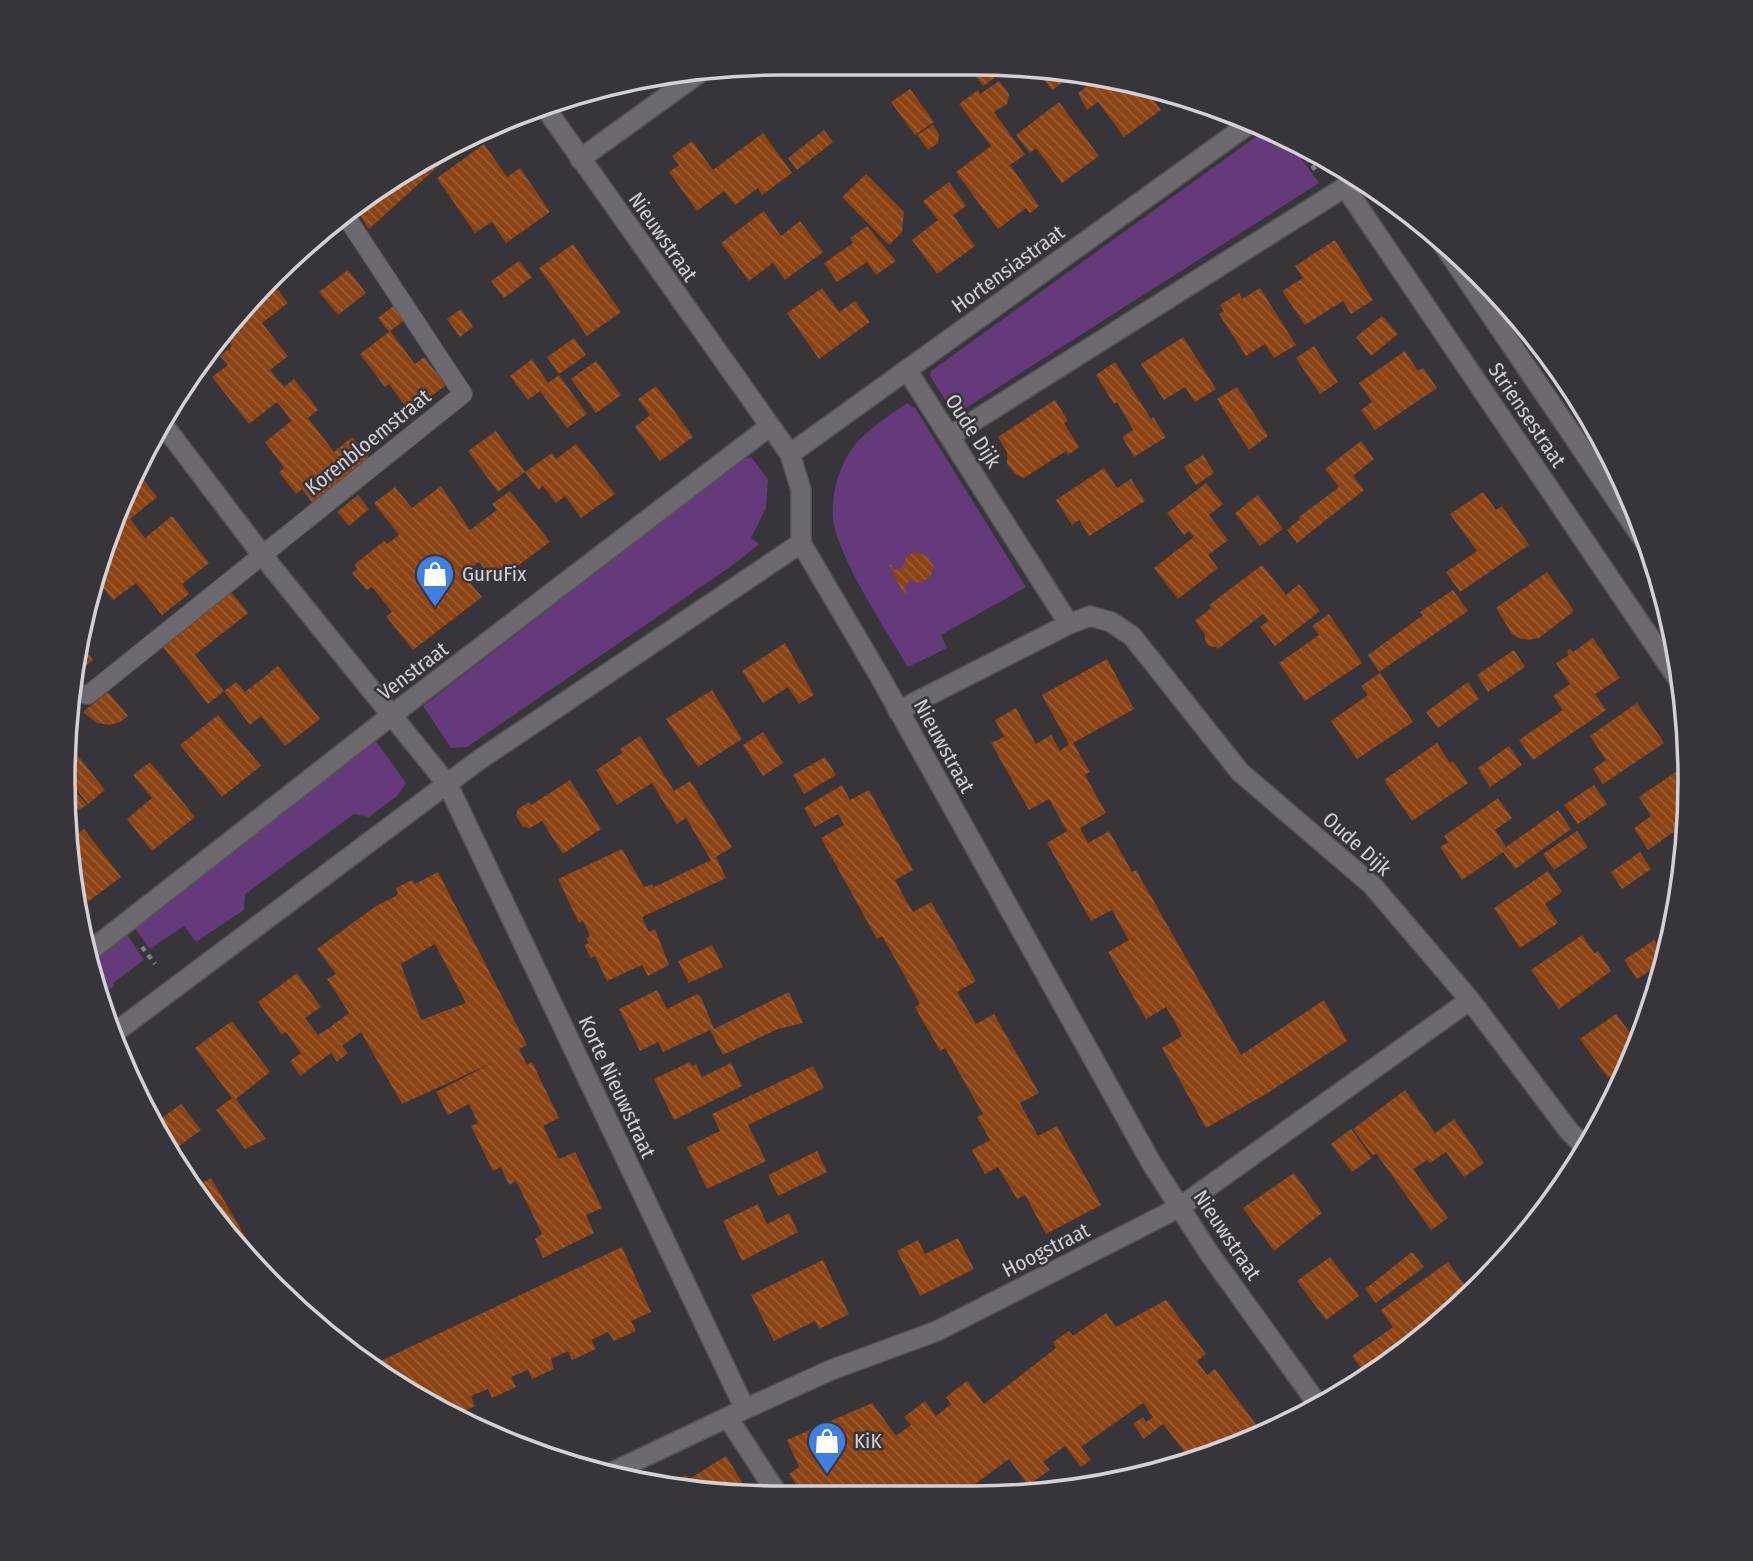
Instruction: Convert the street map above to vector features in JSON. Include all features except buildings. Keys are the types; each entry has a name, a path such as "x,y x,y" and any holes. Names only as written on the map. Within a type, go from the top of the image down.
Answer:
{"street":[{"path":"580,159 688,81"},
{"name":"Nieuwstraat","path":"550,115 790,454 801,490 801,543 1152,1164 1209,1253 1313,1397"},
{"name":"Hortensiastraat","path":"790,454 1242,129"},
{"path":"950,436 1349,185"},
{"name":"Striensestraat","path":"1354,188 1668,663"},
{"name":"Striensestraat","path":"1464,275 1624,511"},
{"name":"Oude Dijk","path":"906,370 1069,624"},
{"name":"Venstraat","path":"95,947 769,426"},
{"path":"168,431 264,556 448,785"},
{"path":"121,1028 480,760 801,543"},
{"name":"Oude Dijk","path":"898,711 1069,624 1090,616 1111,622 1132,636 1240,772 1372,886 1470,1000 1578,1140"},
{"name":"Korte Nieuwstraat","path":"448,785 737,1413 774,1486"},
{"name":"Hoogstraat","path":"622,1467 831,1370 937,1331 1180,1207 1470,1000"}],"lane":[{"name":"Korenbloemstraat","path":"81,694 88,695 463,394 350,222"}],"path":[{"path":"125,923 155,965 165,957"}],"shaded area":[{"path":"1257,136 1300,156 1319,183 955,415 930,376 931,371"},
{"path":"907,403 915,408 1026,587 941,635 947,648 908,667 864,594 843,552 833,518 836,486 847,456 871,429"},
{"path":"751,457 768,479 766,508 751,538 759,544 733,565 467,747 451,748 423,706 742,460"},
{"path":"375,740 406,783 397,796 369,817 354,814 245,894 244,910 196,942 184,926 150,949 134,927"},
{"path":"126,933 144,960 113,983 114,986 108,991 97,956"}],"place":[{"name":"GuruFix","path":"435,608"},
{"name":"KiK","path":"827,1475"}]}
